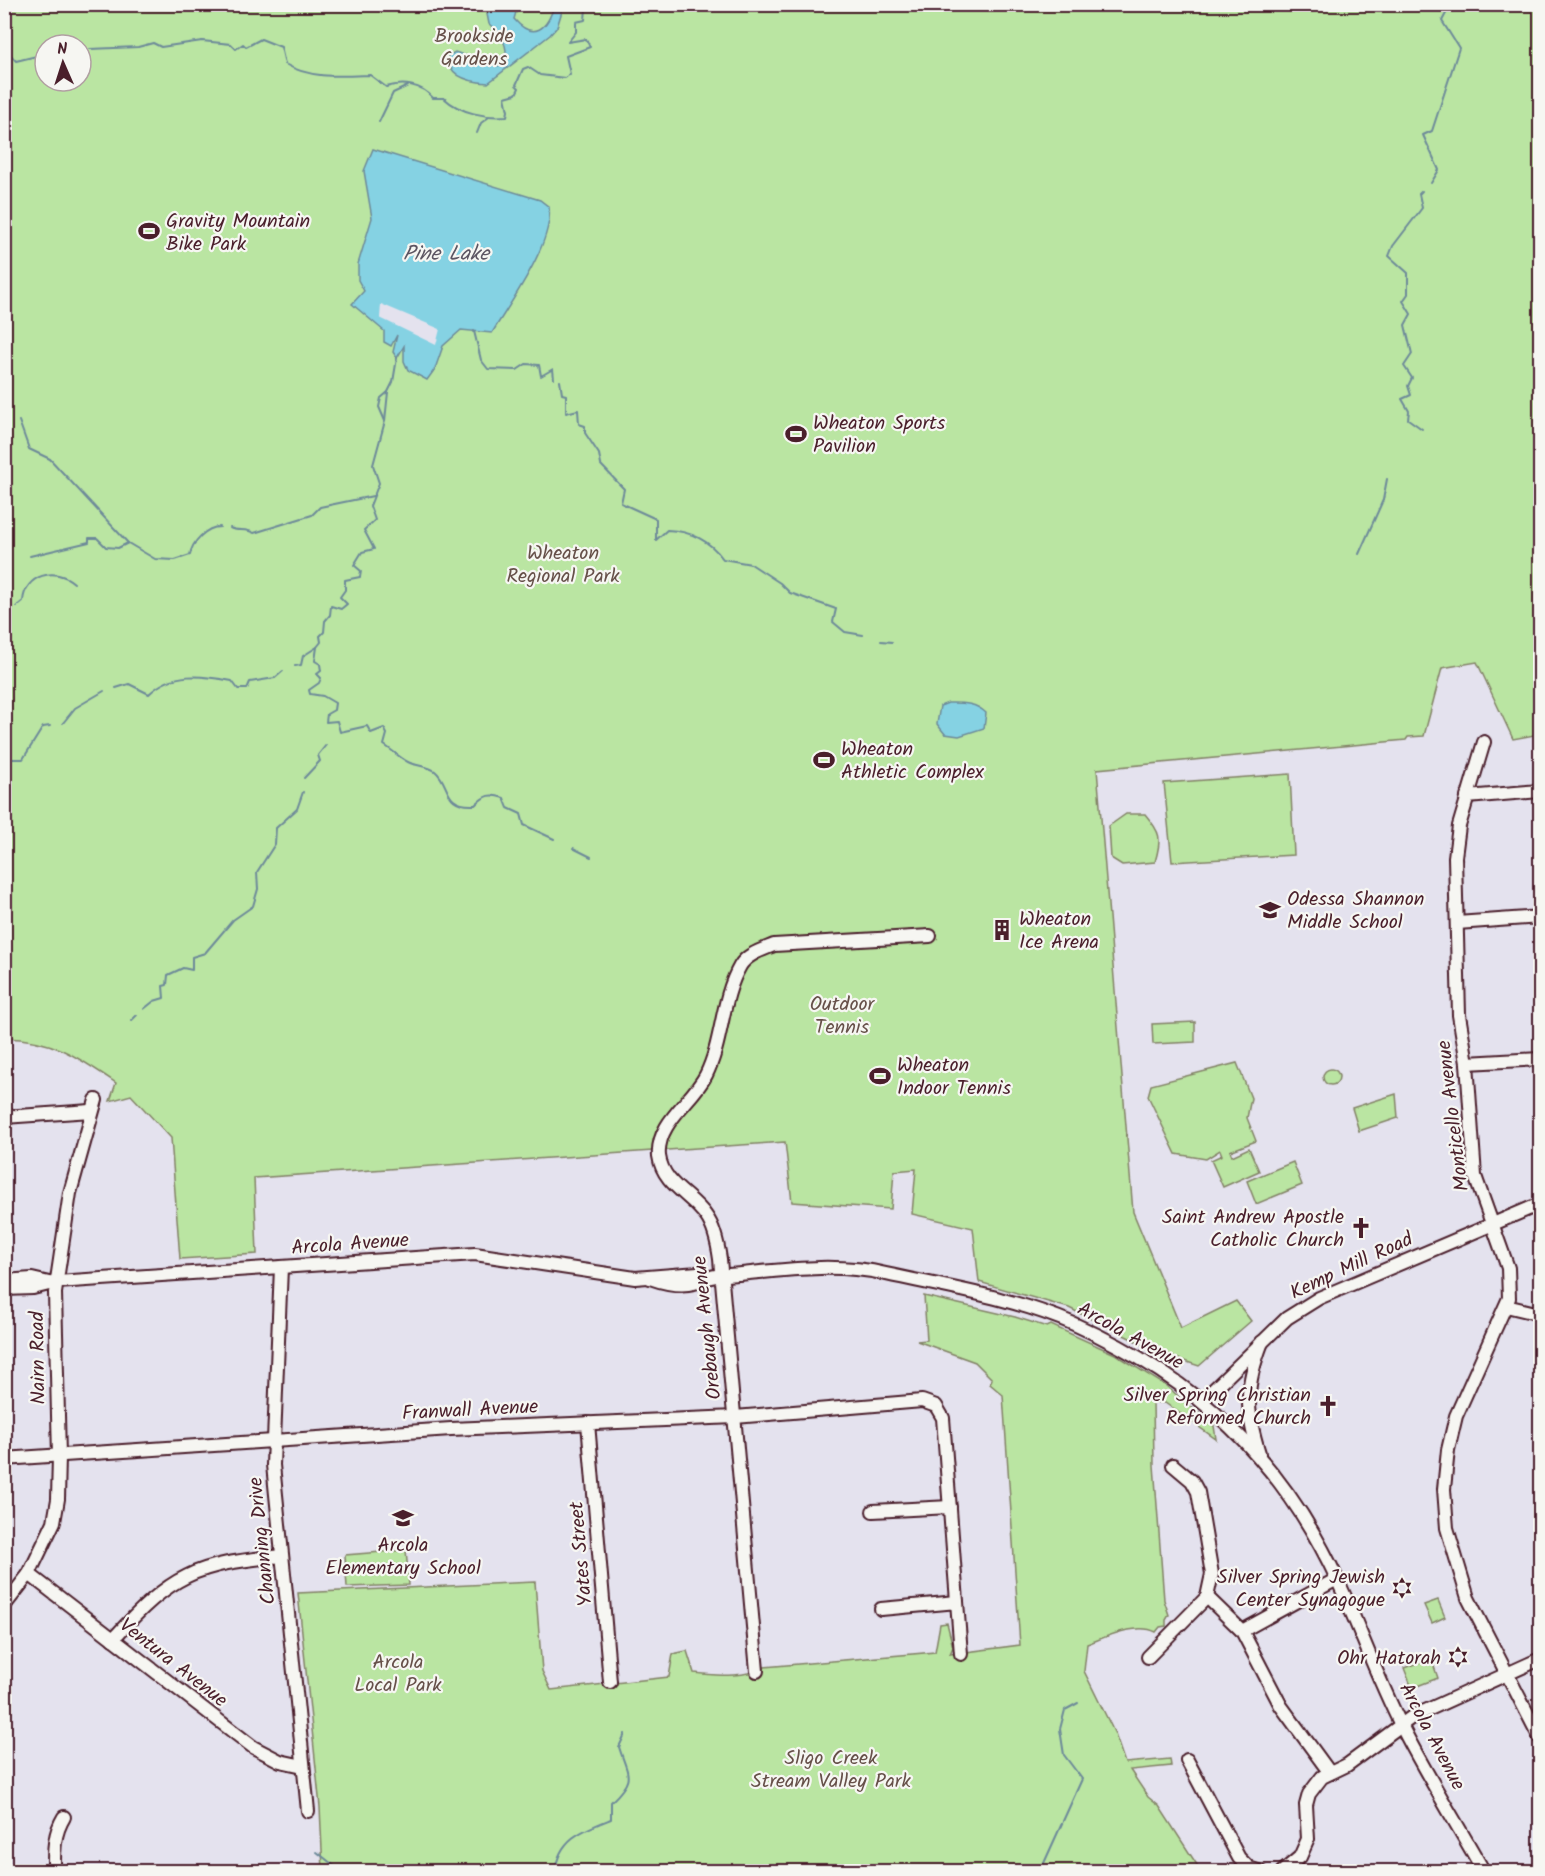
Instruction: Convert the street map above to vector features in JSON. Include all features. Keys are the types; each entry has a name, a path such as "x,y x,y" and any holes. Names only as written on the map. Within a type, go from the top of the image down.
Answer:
{"street":[{"name":"Monticello Avenue","path":"1484,742 1467,797 1455,857 1460,1015 1467,1063 1475,1176 1508,1268 1506,1306 1456,1416 1448,1450 1444,1490 1447,1528 1468,1598 1540,1738"},
{"path":"1467,797 1540,791"},
{"path":"1457,923 1540,917"},
{"name":"Orebaugh Avenue","path":"757,1671 722,1276 716,1238 706,1216 672,1184 662,1169 659,1142 670,1122 705,1077 712,1061 731,985 741,964 756,952 774,945 930,936"},
{"path":"1467,1063 1540,1059"},
{"name":"Nairn Road","path":"4,1117 94,1105 70,1193 54,1283 59,1456 58,1499 54,1522 29,1574 4,1606"},
{"name":"Kemp Mill Road","path":"1203,1400 1287,1318 1319,1298 1540,1204"},
{"name":"Arcola Avenue","path":"4,1289 33,1288 54,1283 475,1254 650,1278 698,1273 705,1277 838,1267 866,1269 992,1298 1082,1328 1130,1352 1203,1400 1237,1432 1261,1460 1315,1534 1402,1726 1484,1872"},
{"name":"Channing Drive","path":"281,1267 273,1441 282,1556 308,1811"},
{"name":"Arcola Avenue","path":"4,1281 32,1279 54,1283"},
{"path":"1506,1306 1540,1314"},
{"path":"1261,1460 1249,1420 1247,1396 1252,1370 1264,1339"},
{"name":"Franwall Avenue","path":"4,1459 273,1441 735,1417 922,1401 936,1406 943,1418 950,1507"},
{"name":"Yates Street","path":"588,1423 610,1682"},
{"path":"1148,1657 1207,1597 1212,1574 1198,1492 1192,1480 1173,1465"},
{"path":"873,1511 950,1507 961,1654"},
{"path":"113,1640 144,1605 187,1575 232,1561 282,1556"},
{"name":"Ventura Avenue","path":"29,1574 253,1748 280,1761 303,1766"},
{"path":"1242,1630 1337,1579"},
{"path":"1207,1597 1242,1630 1281,1706 1330,1773"},
{"path":"881,1609 957,1602"},
{"path":"1282,1872 1300,1857 1308,1839 1306,1806 1309,1794 1322,1777 1347,1765 1412,1717 1540,1659"},
{"path":"1188,1760 1239,1858 1249,1868 1261,1872"},
{"path":"54,1872 54,1844 57,1829 64,1817"}],"green space":[{"name":"Wheaton Regional Park","path":"5,5 1540,5 1540,734 1513,739 1477,662 1442,668 1424,736 1408,737 1406,740 1097,769 1133,1212 1181,1328 1236,1301 1251,1321 1199,1366 1175,1358 1146,1344 1146,1346 1069,1308 979,1282 973,1228 912,1214 916,1169 894,1171 891,1209 792,1202 785,1142 254,1178 257,1254 180,1259 171,1138 131,1095 110,1101 116,1083 89,1065 64,1051 22,1039 5,1038"},
{"path":"1290,774 1294,855 1172,862 1164,783"},
{"path":"1126,814 1145,814 1154,826 1159,836 1155,862 1122,865 1111,858 1109,826"},
{"path":"1195,1022 1195,1042 1153,1044 1152,1024"},
{"path":"1237,1063 1251,1098 1247,1118 1256,1141 1230,1151 1232,1156 1249,1148 1259,1171 1223,1187 1211,1160 1222,1155 1220,1150 1206,1159 1176,1154 1148,1096 1151,1085"},
{"path":"1328,1069 1334,1069 1339,1077 1337,1083 1328,1085 1323,1080 1323,1074"},
{"path":"1396,1094 1398,1118 1359,1131 1352,1108"},
{"path":"1293,1162 1302,1185 1256,1204 1247,1181"},
{"path":"924,1296 1015,1317 1047,1327 1051,1325 1115,1354 1165,1385 1214,1426 1216,1439 1165,1403 1153,1402 1154,1465 1164,1600 1169,1615 1166,1626 1160,1627 1156,1632 1148,1629 1131,1630 1112,1634 1087,1644 1084,1671 1115,1734 1125,1763 1170,1759 1171,1766 1130,1770 1148,1797 1159,1806 1201,1871 323,1871 320,1807 298,1593 535,1582 542,1671 551,1690 669,1677 673,1654 687,1651 694,1673 712,1675 747,1673 764,1667 935,1652 940,1624 947,1623 953,1647 950,1654 1020,1645 1003,1395 990,1384 992,1379 975,1362 917,1341 927,1340"},
{"path":"406,1550 409,1585 347,1587 346,1572 366,1571 366,1568 346,1569 345,1555"},
{"path":"1438,1600 1445,1617 1432,1623 1424,1605"},
{"path":"1431,1658 1438,1678 1412,1688 1404,1668"}],"water":[{"path":"518,5 514,19 521,26 534,31 544,26 554,5 564,5 557,27 550,35 488,83 468,80 456,74 449,63 448,56 455,52 499,66 505,63 506,52 503,41 498,32 489,24 487,14 494,6"},
{"name":"Pine Lake","path":"373,149 540,200 549,207 549,222 538,255 492,333 461,330 443,346 435,369 427,380 408,370 404,361 404,346 397,358 393,352 397,335 391,346 384,342 384,331 352,304 364,291 358,280 358,264 372,218 364,171"},
{"path":"948,703 968,704 982,709 986,713 984,728 959,736 945,734 937,724 940,706"}],"pier":[{"path":"381,304 440,329 436,345 380,318"}],"waterway":[{"path":"93,49 138,47 153,43 161,47 202,41 231,44 236,49 243,44 246,47 261,39 281,47 285,64 295,69 326,76 370,75 386,87 411,85 423,90 433,98 444,98 465,111 491,116 507,116 505,97 516,94 519,88 516,85 523,69 528,67 540,75 565,78 570,74 566,56 590,47 586,39 568,42 576,32 576,22 585,20 586,8 606,4"},
{"path":"1431,183 1439,170 1423,135 1432,131 1459,48 1442,21 1451,4"},
{"path":"4,53 8,52 16,61 33,57"},
{"path":"379,122 393,93 408,86"},
{"path":"477,133 481,123 489,117"},
{"path":"1422,191 1419,194 1422,208 1393,246 1389,256 1408,273 1408,294 1403,301 1411,314 1405,325 1412,354 1404,366 1412,378 1408,386 1411,395 1402,399 1409,411 1408,419 1422,429"},
{"path":"474,331 481,360 488,369 517,370 526,364 539,365 541,376 553,369 554,379"},
{"path":"397,358 393,382 388,392 381,398 379,407 385,421 373,465 379,483 370,506 375,520 364,530 374,549 362,552 354,565 361,571 360,577 345,580 345,590 340,597 347,604 341,609 331,606 330,615 325,621 324,632 320,636 321,642 317,647 315,661 320,664 321,671 317,674 321,678 319,683 309,690 310,694 323,696 335,703 334,710 327,714 326,722 337,721 340,732 367,726 371,733 384,728 387,734 384,745 408,762 435,771 452,799 457,802 464,805 475,805 488,796 504,798 508,808 521,814 524,825 554,839"},
{"path":"560,381 562,394 566,395 566,413 578,410 579,424 585,426 585,433 599,454 601,465 624,489 621,503 656,519 656,540 667,530 684,532 699,538 723,559 751,564 780,583 790,593 836,609 833,622 845,632 863,635"},
{"path":"385,421 388,392"},
{"path":"19,421 29,449 50,459 128,543"},
{"path":"1359,554 1383,500 1387,479"},
{"path":"230,528 254,533 312,515 320,507 373,496"},
{"path":"30,556 89,542 89,538 97,538 106,547 118,548 128,543 155,559 175,560 190,555 194,545 205,532 220,527"},
{"path":"17,606 23,601 29,585 42,576 58,575 74,583"},
{"path":"881,641 892,642"},
{"path":"295,666 301,665 303,656 317,647"},
{"path":"116,688 129,684 149,694 168,681 198,676 232,681 238,689 247,689 250,682 275,678 283,671"},
{"path":"63,723 75,708 104,691"},
{"path":"4,767 9,759 23,759 43,727 50,726"},
{"path":"304,778 320,761 318,755 326,745"},
{"path":"144,1009 154,1001 164,998 163,986 167,985 168,975 183,968 192,970 192,957 205,953 233,920 253,906 258,889 257,872 275,844 276,828 297,809 303,792"},
{"path":"573,848 591,857"},
{"path":"132,1020 137,1015"},
{"path":"1040,1872 1082,1779 1064,1755 1060,1729 1065,1710 1078,1703"},
{"path":"555,1872 557,1860 567,1843 591,1827 611,1819 611,1802 624,1787 628,1776 619,1747 625,1734"},
{"path":"317,1852 342,1872"}],"place":[{"name":"Gravity Mountain Bike Park","path":"149,231"},
{"name":"Wheaton Sports Pavilion","path":"796,434"},
{"name":"Wheaton Athletic Complex","path":"824,760"},
{"name":"Odessa Shannon Middle School","path":"1270,910"},
{"name":"Wheaton Ice Arena","path":"1002,930"},
{"name":"Wheaton Indoor Tennis","path":"880,1076"},
{"name":"Saint Andrew Apostle Catholic Church","path":"1361,1228"},
{"name":"Silver Spring Christian Reformed Church","path":"1328,1406"},
{"name":"Arcola Elementary School","path":"403,1518"},
{"name":"Silver Spring Jewish Center Synagogue","path":"1402,1588"},
{"name":"Ohr Hatorah","path":"1458,1657"}],"park label":[{"name":"Brookside Gardens","path":"474,46"},
{"name":"Outdoor Tennis","path":"842,1014"},
{"name":"Arcola Local Park","path":"398,1672"},
{"name":"Sligo Creek Stream Valley Park","path":"831,1768"}]}
